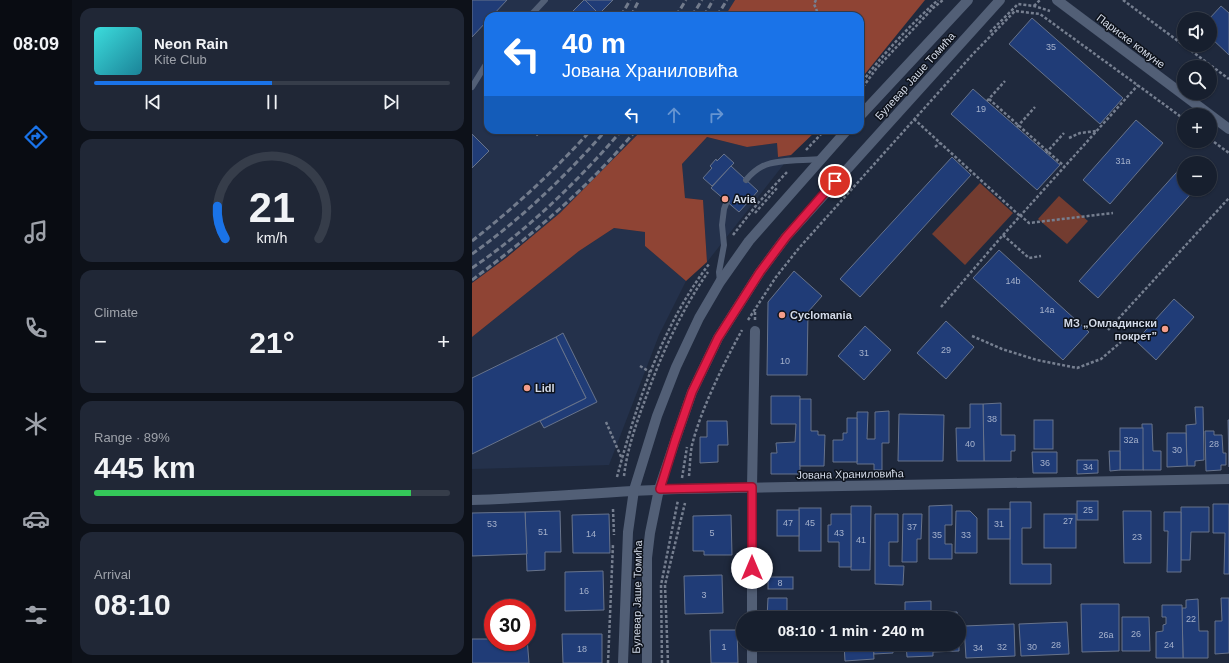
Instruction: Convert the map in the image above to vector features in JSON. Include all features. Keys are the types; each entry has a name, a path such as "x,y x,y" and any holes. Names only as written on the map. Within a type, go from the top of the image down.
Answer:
{"main road":[{"name":"Булевар Јаше Томића","path":"864,112 968,0"},
{"name":"Булевар Јаше Томића","path":"647,663 647,558 650,533 660,489 692,392 718,338 760,272 786,237 1000,0"},
{"name":"Париске комуне","path":"1057,0 1229,129"},
{"name":"Булевар Јаше Томића","path":"623,663 628,532 634,490 657,416 676,367 699,318 720,282 749,241 843,134"},
{"path":"752,611 752,487 755,331"},
{"name":"Јована Храниловића","path":"472,500 511,499 660,489 1229,479"},
{"path":"752,651 752,663"}],"lane":[{"path":"534,12 545,0"},
{"path":"472,87 484,68"},
{"path":"746,180 752,173 763,166 773,163 821,159"},
{"path":"720,282 719,272 724,245 722,225 724,209 727,201"}],"path":[{"path":"816,0 814,4 817,12"},
{"path":"864,79 873,67 925,11 938,0"},
{"path":"864,86 876,69 933,8 943,0"},
{"path":"1013,0 1018,4 1034,6 1050,11 1054,8 1071,10"},
{"path":"1034,6 1040,0"},
{"path":"1123,0 1229,79"},
{"path":"922,105 969,52 1018,4"},
{"path":"689,476 692,446 699,423 731,350 755,307 776,277 799,248 914,119 972,55 1015,11 1040,14 1177,114"},
{"path":"1005,81 988,100 1064,166"},
{"path":"941,307 1064,166 1138,85"},
{"path":"1018,126 1034,107"},
{"path":"914,119 1029,223 1113,212"},
{"path":"1069,138 1080,133 1097,130"},
{"path":"1047,152 1064,133"},
{"path":"804,152 820,134"},
{"path":"935,148 940,143"},
{"path":"1217,144 1229,153"},
{"path":"731,238 758,203 789,170"},
{"path":"1108,330 1229,198"},
{"path":"1003,235 1029,258 1041,256"},
{"path":"617,477 635,414 650,372 664,340 695,283 714,258"},
{"path":"765,286 778,269"},
{"path":"743,322 754,304"},
{"path":"732,341 739,328"},
{"path":"972,336 1002,349 1037,360 1077,368 1101,359 1121,342"},
{"path":"690,437 709,388 725,354"},
{"path":"640,366 650,372"},
{"path":"606,422 622,459"},
{"path":"683,472 688,444"},
{"path":"668,663 665,585 685,503"},
{"path":"662,663 661,585 677,507"},
{"path":"608,663 614,533 613,509"}],"shaded area":[{"path":"472,0 735,0 728,12 484,12 484,134 638,134 560,213 472,283"},
{"path":"735,0 925,0 864,75 864,12 728,12"},
{"path":"638,134 813,134 791,155 778,157 777,143 747,147 707,137 682,164 685,198 703,200 707,262 686,281 645,246 645,232 614,228 579,251 472,337 472,283 506,258 560,213"},
{"name":"Avia","path":"707,137 747,147 777,143 778,157 791,155 707,262 703,200 685,198 682,164"},
{"path":"980,183 1013,213 965,265 932,234"},
{"path":"1059,196 1088,221 1067,244 1038,219"},
{"path":"614,228 645,232 645,246 686,281 659,335 609,465 472,469 472,337 579,251"}],"building":[{"path":"472,0 507,0 496,12 484,12 484,24 472,37"},
{"path":"585,0 598,12 572,12"},
{"path":"585,0 613,0 601,12 597,12"},
{"path":"1221,6 1229,13 1229,55 1217,44 1217,12 1215,12"},
{"path":"1032,18 1123,98 1100,124 1009,44"},
{"path":"973,89 1060,165 1037,190 951,114"},
{"path":"1136,120 1163,143 1110,204 1083,180"},
{"path":"472,134 489,151 472,168"},
{"path":"724,154 734,163 712,186 703,178 712,168 710,166 716,159 717,161"},
{"path":"952,157 971,175 860,297 840,279"},
{"path":"731,166 758,191 739,212 711,188"},
{"path":"1177,172 1177,196 1189,196 1098,298 1079,281"},
{"path":"999,250 1089,332 1063,360 973,278"},
{"path":"794,271 822,296 808,312 807,375 767,375 768,302"},
{"path":"1174,299 1194,317 1156,360 1136,341"},
{"path":"946,321 974,347 946,379 917,353"},
{"path":"865,326 891,350 864,380 838,356"},
{"path":"563,333 597,402 544,428 540,421 586,398 556,337"},
{"name":"Lidl","path":"556,337 586,398 472,454 472,378"},
{"path":"771,396 800,396 800,474 771,474 771,453 777,453 776,443 795,442 796,424 771,424"},
{"path":"800,399 811,399 811,431 818,431 818,435 825,435 824,466 800,466"},
{"path":"1001,403 1001,435 1015,435 1015,451 1011,451 1011,461 984,461 983,404"},
{"path":"970,404 983,404 984,461 957,461 956,428 970,428"},
{"path":"1195,407 1203,407 1204,460 1195,461 1195,466 1187,466 1186,425 1196,424"},
{"path":"889,411 889,443 882,443 882,470 874,470 874,464 857,464 857,412 868,412 867,439 875,439 875,412"},
{"path":"899,414 944,415 943,461 898,461"},
{"path":"847,418 857,418 857,462 833,462 833,440 843,440 843,433 847,433"},
{"path":"1034,420 1053,420 1053,449 1034,449"},
{"path":"1228,420 1229,420 1229,467"},
{"path":"707,421 727,421 728,445 718,445 718,462 700,463 700,437 707,437"},
{"path":"1142,424 1152,424 1153,451 1161,451 1161,470 1143,470"},
{"path":"1120,428 1143,428 1143,470 1120,470"},
{"path":"1205,431 1214,431 1214,435 1222,435 1223,453 1226,453 1226,465 1221,465 1221,470 1206,471"},
{"path":"1167,433 1186,433 1187,466 1167,467"},
{"path":"1109,451 1120,451 1120,470 1110,471"},
{"path":"1032,452 1057,452 1057,473 1033,473"},
{"path":"1077,460 1098,460 1098,473 1077,474"},
{"path":"1077,501 1098,501 1098,520 1077,520"},
{"path":"1010,502 1031,502 1031,528 1022,528 1022,564 1051,564 1051,584 1010,584"},
{"path":"1213,504 1229,504 1229,574 1224,574 1225,533 1213,533"},
{"path":"952,505 952,525 945,525 945,544 952,544 952,559 929,559 929,506"},
{"path":"851,506 871,506 870,570 851,570"},
{"path":"1181,507 1209,507 1209,532 1191,532 1190,560 1181,560"},
{"path":"799,508 821,508 821,551 799,551"},
{"path":"988,509 1010,509 1010,539 988,539"},
{"path":"777,510 799,510 799,536 777,536"},
{"path":"560,511 561,552 545,552 545,570 527,571 525,512"},
{"path":"956,511 970,511 977,518 977,553 955,553"},
{"path":"1123,511 1151,511 1151,563 1124,563"},
{"path":"525,512 527,554 472,556 472,513"},
{"path":"1164,512 1181,512 1181,572 1167,572 1168,531 1164,531"},
{"path":"609,514 610,553 573,553 572,515"},
{"path":"831,514 851,514 851,567 839,567 839,542 828,542 828,525 831,525"},
{"path":"875,514 898,514 898,542 889,542 889,566 904,566 903,585 875,584"},
{"path":"903,514 922,514 921,539 917,539 917,562 902,562"},
{"path":"1044,514 1076,514 1076,548 1044,548"},
{"path":"731,515 732,555 704,555 704,551 693,551 693,516"},
{"path":"603,571 604,610 565,611 565,572"},
{"path":"722,575 723,613 685,614 684,576"},
{"path":"768,577 793,577 793,589 768,589"},
{"path":"768,598 787,598 787,611 767,611"},
{"path":"1221,598 1229,598 1229,653 1215,654 1215,621 1222,621"},
{"path":"1198,599 1199,631 1208,631 1208,658 1183,658 1182,608 1186,608 1186,600"},
{"path":"931,601 931,611 905,611 905,602"},
{"path":"1081,604 1119,604 1119,651 1082,652"},
{"path":"1162,605 1182,605 1183,658 1156,658 1156,632 1163,631 1163,625 1166,624 1166,617 1162,617"},
{"path":"1122,617 1149,617 1150,651 1122,651"},
{"path":"1067,622 1069,654 1021,656 1019,624"},
{"path":"1014,624 1015,656 966,658 966,626"},
{"path":"710,630 736,630 736,651 738,651 738,663 711,663"},
{"path":"562,634 602,634 602,663 563,663"},
{"path":"472,639 484,639 484,651 528,651 529,663 472,663"},
{"path":"844,651 873,651 874,659 845,661"},
{"path":"874,651 893,651 893,653 874,654"},
{"path":"907,651 933,651 933,656 907,657"},
{"path":"933,651 959,651 933,652"}],"railway":[{"path":"623,12 630,0"},
{"path":"633,12 639,0"},
{"path":"678,12 686,0"},
{"path":"694,12 702,0"},
{"path":"706,12 713,0"},
{"path":"720,12 727,0"},
{"path":"472,241 534,188 587,134"},
{"path":"472,254 490,241 543,196 560,180 602,134"},
{"path":"472,268 513,238 552,204 588,168 618,134"},
{"path":"472,280 516,246 579,191 633,134"}],"place":[{"name":"Avia","path":"725,199"},
{"name":"Cyclomania","path":"782,315"},
{"name":"МЗ „Омладински покрет”","path":"1165,329"},
{"name":"Lidl","path":"527,388"}],"route":[{"path":"752,568 752,487 660,489 692,392 718,338 760,272 786,237 835,181"}]}
